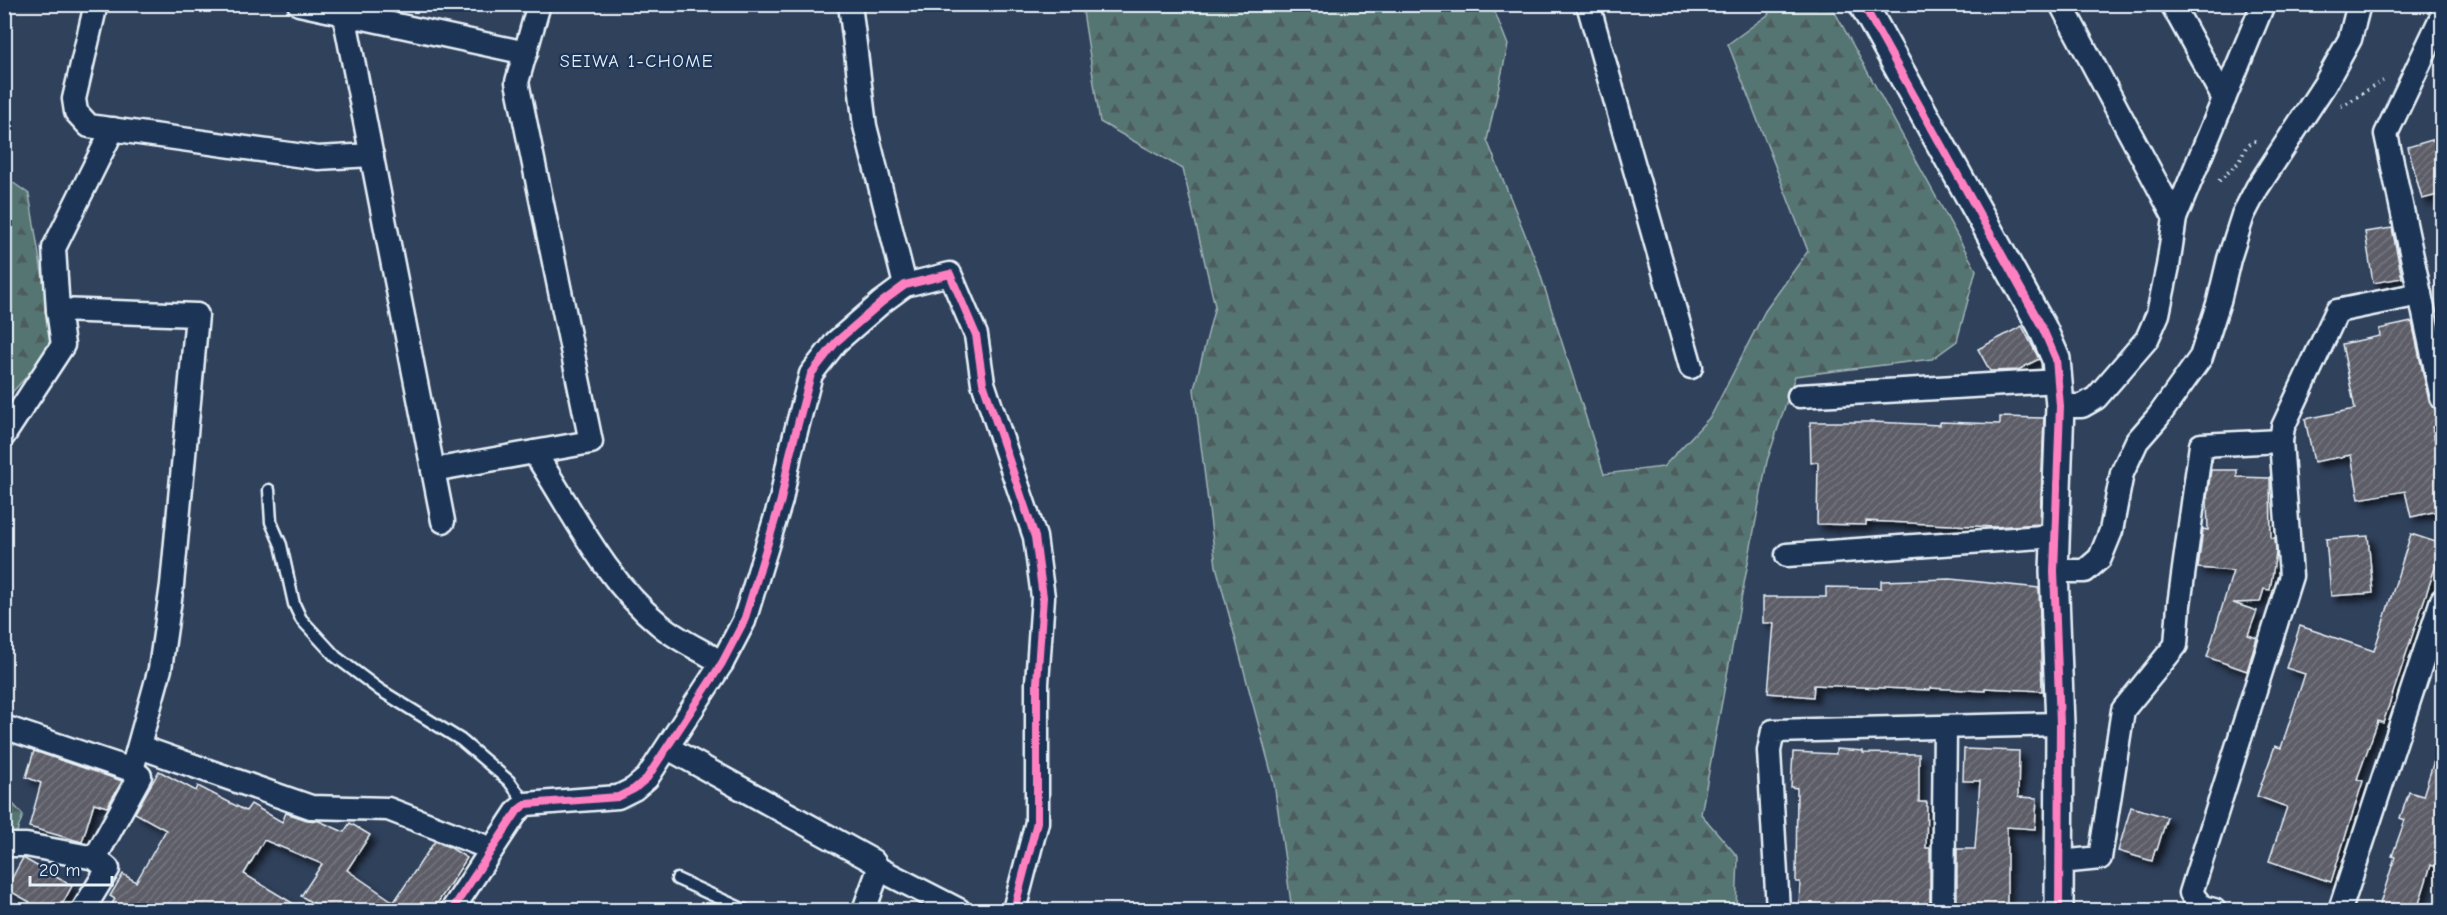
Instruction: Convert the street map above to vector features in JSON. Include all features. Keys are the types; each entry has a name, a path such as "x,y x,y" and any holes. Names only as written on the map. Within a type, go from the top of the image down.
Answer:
{"street":[{"path":"96,4 74,99 76,111 89,126 318,158 372,155"},
{"path":"299,4 526,53"},
{"path":"433,470 591,442 517,82 539,4"},
{"path":"850,4 865,126 905,285"},
{"path":"1588,4 1691,367"},
{"path":"1863,4 2042,327 2056,359 2059,394 2054,571 2060,724 2059,910"},
{"path":"2061,4 2175,218"},
{"path":"2172,4 2224,99"},
{"path":"1799,396 2059,394 2082,406 2096,398 2147,339 2158,314 2175,218 2264,4"},
{"path":"2054,571 2085,572 2100,558 2111,531 2122,473 2137,441 2158,417 2200,357 2219,302 2243,215 2257,188 2325,84 2350,39 2359,4"},
{"path":"344,14 443,521"},
{"path":"2442,16 2386,134 2442,398"},
{"path":"4,435 63,345 54,248 113,129"},
{"path":"452,910 518,810 526,804 618,797 647,778 722,663 744,621 781,500 790,454 811,374 836,342 905,285 950,274 976,335 983,383 1035,537 1043,597 1037,683 1037,822 1014,910"},
{"path":"2214,910 2202,906 2190,893 2291,576 2281,441 2283,427 2337,310 2420,294"},
{"path":"58,310 197,315 171,596 160,669 132,770"},
{"path":"2060,862 2100,858 2123,710 2176,645 2179,605 2201,445 2281,441"},
{"path":"534,452 602,563 628,594 660,626 722,663"},
{"path":"1787,555 2056,536"},
{"path":"2340,910 2438,626 2442,600"},
{"path":"1778,910 1769,751 1773,731 2060,724"},
{"path":"4,727 132,770 140,777 95,858"},
{"path":"1943,910 1945,728"},
{"path":"140,747 311,807 388,809 492,849"},
{"path":"668,748 873,861 879,868 959,910"},
{"path":"4,845 26,845 95,858 108,868 83,910"},
{"path":"864,910 879,868"}],"lane":[{"path":"269,490 271,522 281,545 294,604 301,619 336,657 380,690 461,740 509,781 526,804"},
{"path":"677,879 745,910"}],"path":[{"path":"2338,107 2358,98 2367,88 2385,80"},
{"path":"2215,184 2239,162 2246,147 2266,134"}],"green space":[{"path":"1082,5 1492,5 1508,45 1487,140 1537,264 1604,474 1663,467 1711,416 1765,311 1808,251 1728,44 1769,14 1764,5 1831,5 1976,270 1957,341 1932,359 1795,376 1767,461 1701,814 1738,857 1736,910 1292,910 1274,783 1216,566 1194,389 1215,306 1183,169 1100,122"},
{"path":"5,177 29,194 54,346 6,399"},
{"path":"4,794 23,815 15,837 5,838"}],"building":[{"path":"2442,137 2442,194 2422,199 2408,147"},
{"path":"2392,228 2402,278 2373,283 2365,232"},
{"path":"2412,322 2429,401 2432,407 2442,411 2442,426 2432,427 2442,474 2442,510 2411,517 2405,491 2359,499 2351,455 2314,462 2305,419 2355,409 2342,344 2380,336 2379,329"},
{"path":"2022,326 2039,359 2018,370 1990,371 1978,349"},
{"path":"2000,417 2044,418 2040,524 1995,527 1866,521 1866,525 1817,524 1818,462 1811,463 1810,422 2000,424"},
{"path":"2211,470 2237,470 2237,477 2270,478 2271,538 2275,538 2276,552 2270,590 2264,589 2260,602 2233,603 2257,611 2248,635 2257,638 2247,671 2207,657 2233,571 2198,568 2203,529 2208,530 2207,498"},
{"path":"2411,534 2442,544 2442,547 2383,723 2378,721 2357,779 2363,781 2331,882 2269,861 2287,807 2257,796 2275,746 2281,748 2305,674 2286,668 2300,626 2374,651"},
{"path":"2368,536 2373,593 2331,596 2326,539"},
{"path":"1950,579 2039,588 2042,691 1985,688 1985,691 1930,688 1930,690 1814,685 1813,697 1768,693 1774,623 1763,623 1763,597 1826,597 1826,587 1881,588 1881,581"},
{"path":"1836,749 1863,751 1863,753 1919,754 1919,802 1927,802 1926,848 1930,848 1930,907 1799,910 1800,882 1796,882 1797,788 1791,787 1793,752 1836,754"},
{"path":"1964,749 2019,751 2018,797 2037,798 2035,829 2007,827 2007,910 1975,910 1975,907 1957,907 1957,849 1975,849 1980,781 1963,781"},
{"path":"34,751 122,781 107,807 94,803 82,842 29,827 41,783 26,777"},
{"path":"2437,751 2442,752 2442,869 2431,865 2417,910 2378,910 2395,857 2392,856 2405,820 2400,818 2409,792 2423,796"},
{"path":"159,771 196,791 198,786 246,811 251,804 282,822 286,813 307,820 319,821 344,832 350,823 370,835 347,870 394,902 435,841 467,858 433,910 324,910 301,896 322,864 264,840 244,874 304,910 108,910 115,899 110,896 123,874 136,882 166,830 135,813"},
{"path":"2131,807 2167,817 2152,861 2118,851"},
{"path":"23,858 72,886 59,910 25,910 30,902 6,889"}],"cycle path":[{"path":"1863,4 2042,327 2056,359 2060,406 2054,571 2060,724 2059,910"},
{"path":"452,910 518,810 526,804 618,797 634,789 647,778 722,663 744,621 781,500 790,454 811,374 836,342 905,285 950,274 976,335 983,383 1035,537 1043,597 1037,683 1037,822 1014,910"}],"district":[{"name":"SEIWA 1-CHOME","path":"637,61"}]}
